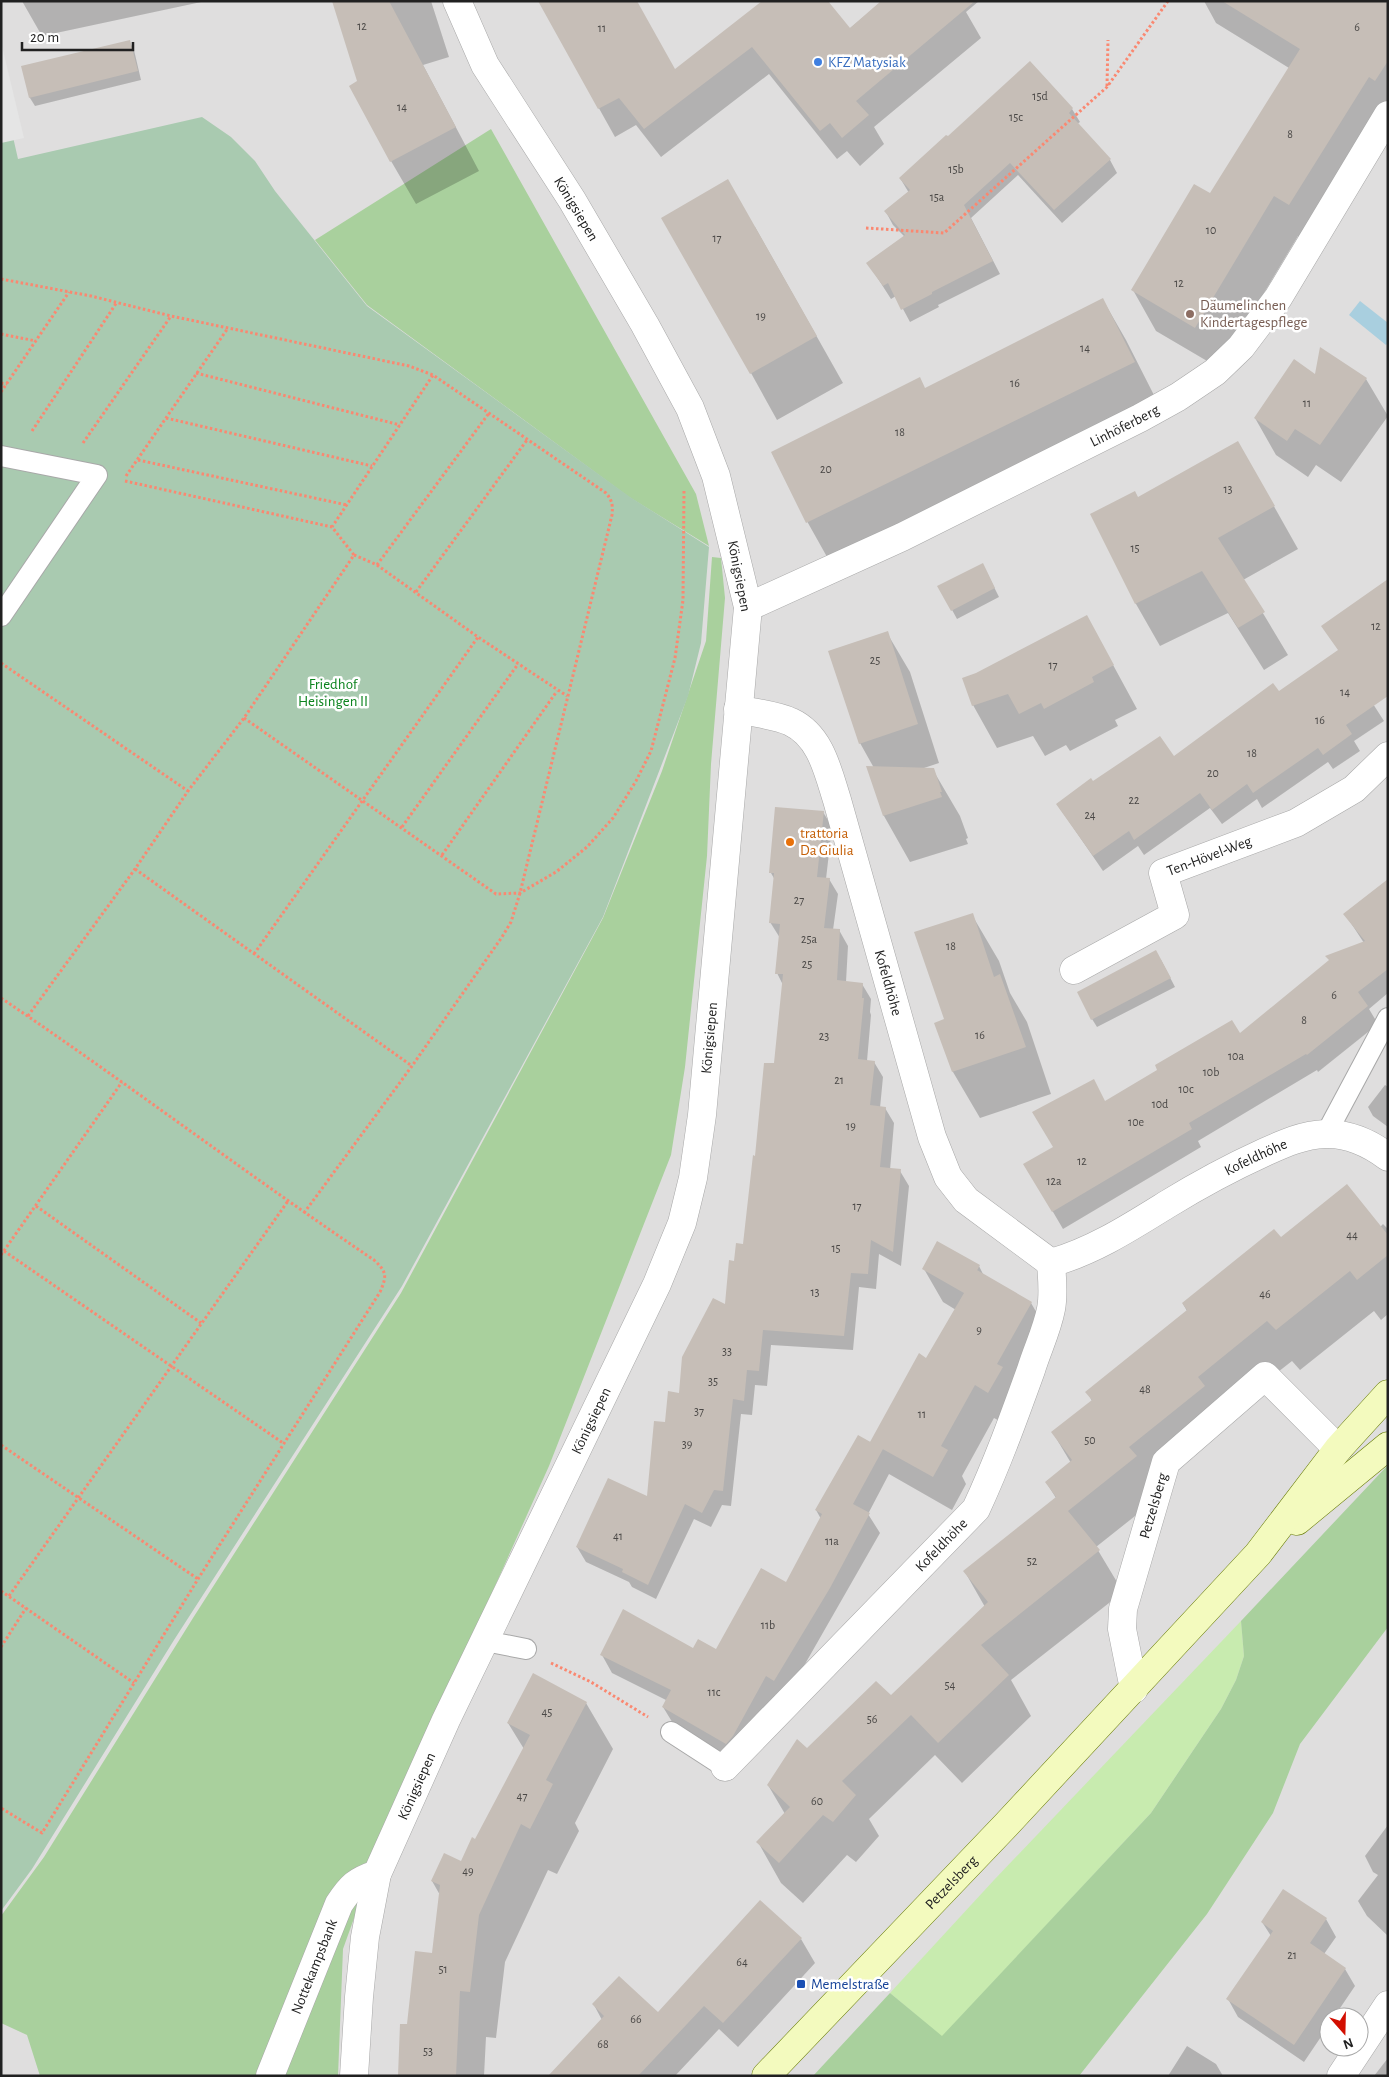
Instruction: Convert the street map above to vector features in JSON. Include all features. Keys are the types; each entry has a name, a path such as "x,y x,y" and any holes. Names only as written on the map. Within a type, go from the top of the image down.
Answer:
{"main road":[{"name":"Petzelsberg","path":"766,2076 1134,1689 1258,1554 1338,1449 1388,1394"},
{"name":"Petzelsberg","path":"1258,1554 1388,1446"}],"street":[{"name":"Königsiepen","path":"354,2076 364,1945 377,1874 446,1720 657,1284 682,1223 693,1178 702,1115 748,607 716,476 690,408 572,200 485,65 456,1"},
{"name":"Linhöferberg","path":"748,607 902,537 1140,418 1178,397 1215,372 1241,347 1278,298 1388,115"},
{"name":"Kofeldhöhe","path":"738,709 790,722 808,733 822,756 837,800 932,1137 948,1177 966,1200 1051,1263"},
{"name":"Ten-Hövel-Weg","path":"1074,970 1175,915 1163,874 1296,823 1354,789 1388,756"},
{"name":"Kofeldhöhe","path":"1051,1263 1068,1258 1105,1242 1247,1160 1296,1138 1326,1134 1361,1140 1388,1157"},
{"name":"Kofeldhöhe","path":"725,1767 976,1508 993,1474 1046,1326 1051,1309 1051,1263"},
{"name":"Petzelsberg","path":"1134,1689 1122,1629 1123,1609 1166,1462 1265,1376 1338,1449"},
{"name":"Nottekampsbank","path":"270,2076 339,1904 349,1888 358,1881 377,1874"},
{"path":"1342,2076 1388,2005"}],"lane":[{"path":"1,616 97,475 8,457"},
{"path":"1326,1134 1388,1018"},
{"path":"485,1641 526,1649"},
{"path":"671,1732 725,1767"}],"path":[{"path":"866,228 944,233 1107,87 1168,1"},
{"path":"1107,87 1108,40"},
{"path":"1,279 117,302 171,316 409,366 433,375 606,493 611,499 613,507 520,893 511,922 412,1066 304,1213"},
{"path":"1,392 70,292"},
{"path":"8,457 117,302"},
{"path":"64,469 171,316"},
{"path":"228,328 123,481 332,526 354,555 377,565 478,637 567,696"},
{"path":"1,334 36,342"},
{"path":"196,374 400,425"},
{"path":"332,526 433,375"},
{"path":"1,383 7,384"},
{"path":"377,565 489,413"},
{"path":"166,418 372,466"},
{"path":"416,592 527,440"},
{"path":"138,460 347,505"},
{"path":"244,718 496,894 520,893 556,872 594,840 613,818 651,752 675,658 683,600 683,491 688,485 716,476"},
{"path":"28,1016 135,869 188,790 244,718 354,555"},
{"path":"254,954 478,637"},
{"path":"1,663 188,790"},
{"path":"402,827 518,664"},
{"path":"442,855 558,691"},
{"path":"135,869 412,1066"},
{"path":"1,998 122,1082 304,1213 374,1260 383,1268 386,1279 380,1292 198,1579 42,1833 1,1808"},
{"path":"1,1255 122,1082"},
{"path":"9,1596 288,1201"},
{"path":"36,1206 201,1323"},
{"path":"4,1251 283,1443"},
{"path":"1,1445 198,1579"},
{"path":"1,1591 134,1683"},
{"path":"1,1647 26,1608"},
{"path":"526,1649 591,1682 671,1732"}],"shaded area":[{"path":"1,1 1388,1 1388,2076 1,2076"},
{"path":"1,42 24,138 1,143"}],"green space":[{"name":"Friedhof Heisingen II","path":"1,84 18,159 202,117 231,137 255,161 275,191 367,306 630,497 709,547 701,643 688,696 603,917 402,1286 174,1640 32,1869 1,1911"},
{"path":"491,129 696,494 709,546 629,497 367,305 315,240"},
{"path":"712,557 721,558 725,598 711,764 707,856 685,1067 671,1155 549,1466 387,1826 343,1949 338,2076 40,2076 27,2035 1,2023 1,1916 44,1857 193,1618 401,1293 603,918 662,771 706,641"},
{"path":"1388,1465 1388,1627 1300,1744 1273,1813 1207,1914 1079,2076 813,2076 890,1993 942,2036 1151,1813 1221,1709 1236,1680 1244,1656 1241,1621"},
{"path":"1241,1621 1244,1656 1236,1680 1221,1709 1151,1813 942,2037 890,1993 994,1880"}],"water":[{"path":"1360,301 1388,323 1388,343 1386,345 1349,315"}],"building":[{"path":"332,1 389,1 456,127 390,162 349,86 357,81"},
{"path":"538,1 637,1 675,69 762,1 828,1 850,28 881,1 975,1 856,101 869,115 842,138 830,123 820,131 752,47 644,129 619,98 598,109"},
{"path":"1222,1 1388,1 1388,61 1375,81 1369,77 1289,205 1274,196 1195,328 1131,290 1194,184 1210,193 1300,49"},
{"path":"130,40 138,71 29,98 21,66"},
{"path":"1030,61 1073,108 1069,113 1111,159 1054,210 1010,163 964,205 993,261 901,310 888,283 883,286 866,263 905,235 884,211 910,190 899,178"},
{"path":"728,179 817,336 750,374 661,218"},
{"path":"1103,298 1135,362 806,523 771,452 920,377 925,388"},
{"path":"1320,347 1367,378 1320,445 1295,429 1287,441 1254,418 1294,359 1315,374"},
{"path":"1238,441 1275,506 1218,538 1265,612 1238,628 1202,571 1135,604 1090,514 1135,491 1138,497"},
{"path":"983,563 995,588 951,611 937,586"},
{"path":"1388,579 1388,696 1346,725 1352,734 1323,755 1318,748 1253,793 1247,784 1212,810 1200,793 1134,840 1129,831 1093,856 1056,804 1091,778 1093,781 1160,736 1174,756 1273,683 1279,691 1338,650 1321,626"},
{"path":"1087,615 1114,665 1092,677 1094,682 1044,709 1041,703 1019,714 1008,694 972,706 962,678 976,673"},
{"path":"888,631 918,724 859,744 828,651"},
{"path":"866,766 934,768 942,797 883,816"},
{"path":"775,807 824,811 817,877 830,878 824,928 840,929 837,980 863,983 862,998 864,998 858,1059 875,1061 870,1105 886,1107 880,1167 901,1169 893,1252 871,1240 868,1274 851,1273 844,1336 763,1330 759,1371 747,1370 744,1401 733,1399 723,1491 714,1490 702,1513 685,1504 648,1585 622,1572 623,1569 576,1547 608,1478 647,1496 654,1421 665,1422 668,1391 679,1393 682,1357 713,1298 725,1304 729,1260 734,1261 736,1243 743,1244 753,1155 755,1156 764,1063 774,1063 783,974 775,974 780,924 769,923 774,873 769,873"},
{"path":"1388,879 1388,969 1358,992 1368,1006 1307,1055 1189,1123 1192,1129 1052,1212 1023,1164 1053,1147 1032,1112 1094,1079 1105,1101 1157,1070 1155,1065 1232,1020 1240,1033 1329,960 1325,956 1365,941 1343,914"},
{"path":"973,913 994,977 1000,974 1026,1047 952,1072 934,1023 944,1019 914,932"},
{"path":"1156,950 1171,978 1091,1020 1077,992"},
{"path":"1347,1184 1388,1235 1388,1255 1357,1280 1350,1271 1276,1330 1267,1321 1198,1377 1205,1386 1129,1447 1137,1456 1068,1511 1100,1550 981,1645 1009,1675 938,1743 911,1715 842,1781 856,1795 833,1822 823,1815 779,1863 756,1842 790,1807 767,1785 797,1739 807,1748 876,1681 891,1695 988,1602 963,1571 1056,1497 1045,1482 1072,1460 1051,1432 1092,1400 1085,1392 1187,1310 1182,1303 1274,1229 1281,1237"},
{"path":"937,1241 980,1265 977,1270 1032,1302 997,1364 1003,1367 988,1393 975,1385 941,1446 948,1450 933,1477 870,1442 919,1353 926,1358 964,1293 922,1269"},
{"path":"858,1435 883,1449 853,1504 870,1513 830,1588 774,1681 766,1676 733,1736 726,1744 662,1707 671,1690 600,1655 623,1609 693,1648 698,1639 716,1649 761,1568 786,1582 822,1514 815,1510"},
{"path":"533,1673 587,1702 546,1780 553,1784 530,1829 521,1824 479,1915 470,1992 460,1991 456,2076 398,2076 400,2024 407,2024 415,1951 432,1953 440,1885 431,1881 444,1853 461,1861 472,1837 475,1839 530,1735 507,1723"},
{"path":"1283,1889 1327,1918 1310,1943 1346,1968 1294,2045 1226,1999 1273,1931 1261,1922"},
{"path":"760,1900 802,1938 723,2023 704,2006 638,2076 548,2076 604,2016 592,2004 619,1976 658,2012"}],"place":[{"name":"KFZ Matysiak","path":"818,62"},
{"name":"Däumelinchen Kindertagespflege","path":"1190,314"},
{"name":"trattoria Da Giulia","path":"790,842"},
{"name":"Memelstraße","path":"801,1984"}]}
